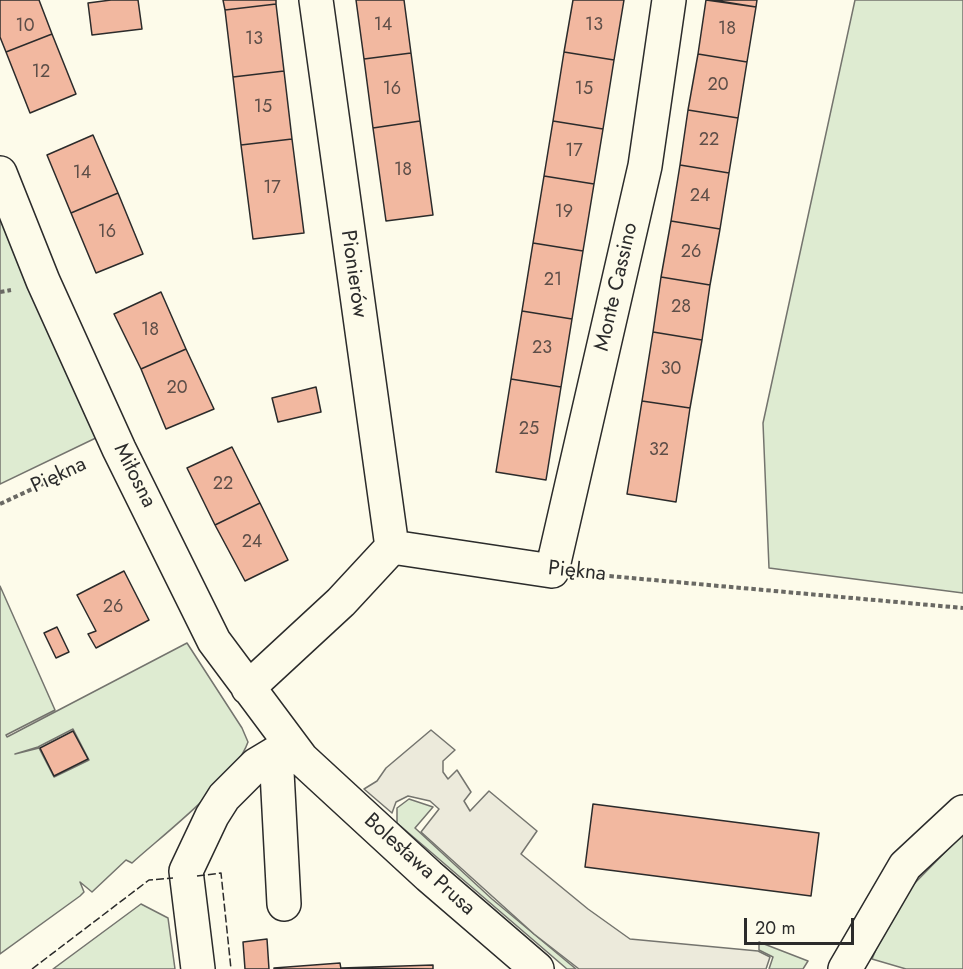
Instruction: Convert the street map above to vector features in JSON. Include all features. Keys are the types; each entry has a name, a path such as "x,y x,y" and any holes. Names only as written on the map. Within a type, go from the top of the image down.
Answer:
{"street":[{"name":"Pionierów","path":"316,0 392,548"},
{"name":"Monte Cassino","path":"552,570 645,166 669,0"},
{"name":"Miłosna","path":"0,173 43,281 119,449 214,641 248,688 289,756"},
{"name":"Piękna","path":"392,548 552,570"},
{"path":"248,688 341,602 392,548"},
{"path":"198,969 186,871 212,816 225,798 256,765 289,756 284,904"},
{"name":"Bolesława Prusa","path":"289,756 537,969"},
{"path":"845,969 905,867 963,812"}],"path":[{"name":"Piękna","path":"0,504 119,449"},
{"name":"Piękna","path":"552,570 963,608"}],"green space":[{"path":"855,0 963,0 963,593 769,568 763,423"},
{"path":"0,188 102,435 0,484"},
{"path":"0,586 55,710 6,735 7,737 187,643 242,728 248,742 240,757 214,790 132,863 126,860 92,892 80,882 84,892 80,896 0,954","holes":["73,729 89,760 54,777 39,748 15,754 38,747"]},
{"path":"409,799 433,807 415,828 492,899 576,969 567,969 397,823 397,808"},
{"path":"963,834 963,969 906,969 872,959 884,930 906,892"},
{"path":"141,904 168,918 175,969 53,969"},
{"path":"759,942 808,961 803,969 769,969 773,957 759,950"}],"shaded area":[{"path":"431,730 455,750 443,761 443,772 448,779 457,770 471,792 464,801 470,811 489,791 537,831 521,854 588,909 630,939 758,951 770,957 766,969 579,969 534,934 421,832 439,809 430,801 408,796 396,802 392,813 364,789 377,781 386,768"}],"building":[{"path":"0,0 39,0 52,34 6,52 0,37"},
{"path":"138,0 142,29 92,35 88,3"},
{"path":"223,0 276,0 276,4 225,10"},
{"path":"356,0 404,0 411,53 364,59"},
{"path":"573,0 624,0 614,60 564,52"},
{"path":"706,0 756,7 747,62 698,54"},
{"path":"713,0 757,0 756,7"},
{"path":"276,4 284,71 233,77 225,10"},
{"path":"52,34 76,94 30,113 6,52"},
{"path":"564,52 614,60 603,129 553,121"},
{"path":"411,53 420,121 373,128 364,59"},
{"path":"698,54 747,62 738,118 688,110"},
{"path":"284,71 292,139 241,145 233,77"},
{"path":"688,110 738,118 729,173 680,165"},
{"path":"420,121 433,215 386,221 373,128"},
{"path":"553,121 603,129 594,184 544,176"},
{"path":"93,135 118,193 71,213 47,155"},
{"path":"292,139 304,233 253,239 241,145"},
{"path":"680,165 729,173 720,229 671,221"},
{"path":"544,176 594,184 583,251 533,243"},
{"path":"118,193 143,254 96,273 71,213"},
{"path":"671,221 720,229 710,285 661,277"},
{"path":"533,243 583,251 572,319 522,311"},
{"path":"661,277 710,285 702,340 653,332"},
{"path":"161,292 186,349 141,369 114,314"},
{"path":"522,311 572,319 561,387 511,379"},
{"path":"653,332 702,340 690,408 642,401"},
{"path":"186,349 214,409 166,429 141,369"},
{"path":"511,379 561,387 546,480 496,472"},
{"path":"316,387 321,412 278,422 272,398"},
{"path":"642,401 690,408 676,502 627,494"},
{"path":"232,447 260,503 215,525 187,468"},
{"path":"260,503 288,560 245,581 215,525"},
{"path":"124,571 149,620 96,648 88,634 96,631 77,595"},
{"path":"57,627 69,652 56,658 44,633"},
{"path":"73,731 88,759 54,776 40,748"},
{"path":"593,804 819,833 811,896 585,867"},
{"path":"267,939 269,969 245,969 243,942"},
{"path":"340,963 341,969 274,969 274,968"},
{"path":"433,965 433,969 341,968"}],"fence":[{"path":"197,876 221,873 231,969"},
{"path":"32,969 149,880 173,878"}]}
